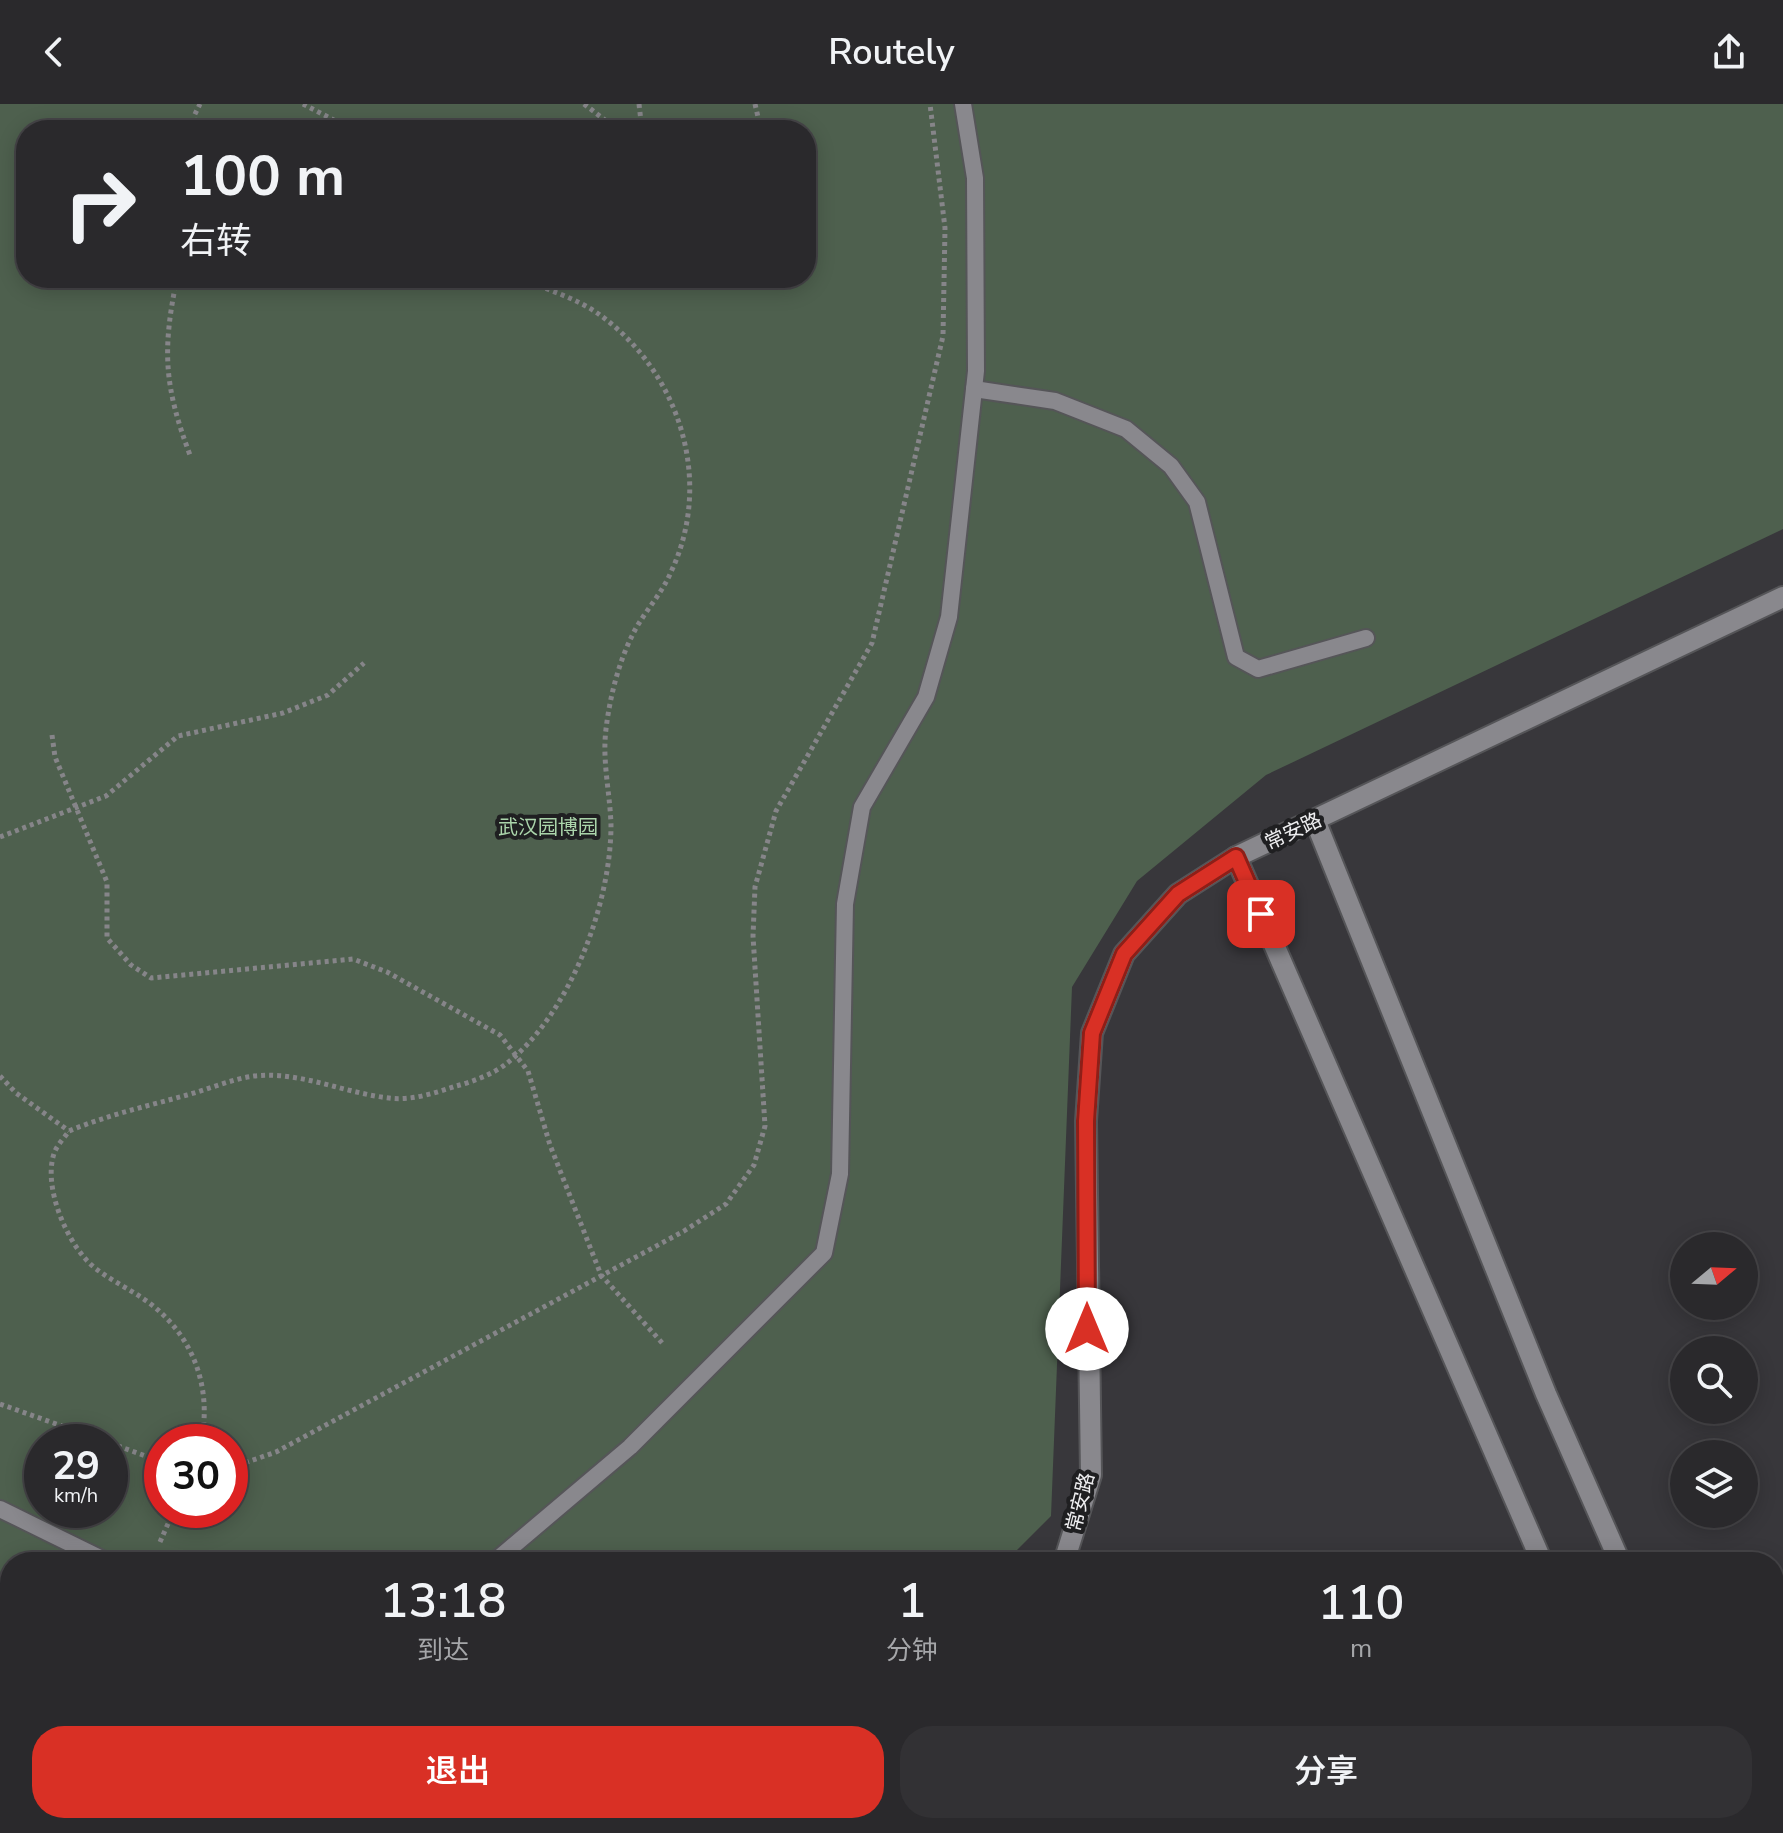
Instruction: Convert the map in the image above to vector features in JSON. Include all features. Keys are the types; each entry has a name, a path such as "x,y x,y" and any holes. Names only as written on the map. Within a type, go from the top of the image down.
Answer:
{"street":[{"name":"常安路","path":"1067,1552 1091,1475 1086,1121 1092,1033 1124,954 1178,894 1236,857 1783,597"},
{"path":"1315,820 1546,1394 1616,1552"},
{"path":"1236,857 1538,1552"}],"lane":[{"path":"506,1552 630,1447 824,1253 840,1174 845,904 862,807 926,697 949,617 974,389 975,178 963,104"},
{"path":"974,389 1055,401 1126,429 1171,466 1197,502 1236,657 1258,669 1366,638"},
{"path":"0,1509 88,1552"}],"path":[{"path":"303,104 334,120"},
{"path":"584,104 605,120"},
{"path":"248,1462 276,1452 726,1204 754,1165 765,1126 753,936 755,887 776,811 872,643 943,336 945,228 930,104"},
{"path":"175,288 166,333 172,407 190,455"},
{"path":"205,1424 207,1413 203,1383 192,1354 176,1327 152,1305 94,1268 72,1245 58,1211 52,1179 54,1152 69,1131 252,1076 307,1080 392,1099 426,1095 479,1077 505,1066 534,1037 575,973 598,919 608,865 611,823 605,775 606,730 615,681 634,632 672,572 691,495 687,452 674,407 656,370 599,314 541,288"},
{"path":"0,837 106,796 178,736 298,707 328,695 364,663"},
{"path":"52,735 55,757 107,882 107,938 131,965 151,978 353,959 387,972 500,1035 528,1071 584,1241 601,1275 664,1345"},
{"path":"0,1076 16,1093 69,1131"},
{"path":"0,1404 55,1424"},
{"path":"160,1542 166,1528"}],"green space":[{"name":"武汉园博园","path":"0,104 1783,104 1783,529 1266,775 1137,881 1072,987 1051,1516 1015,1552 0,1552"}],"route":[{"path":"1087,1329 1086,1121 1092,1033 1124,954 1178,894 1236,857 1261,914"}]}
